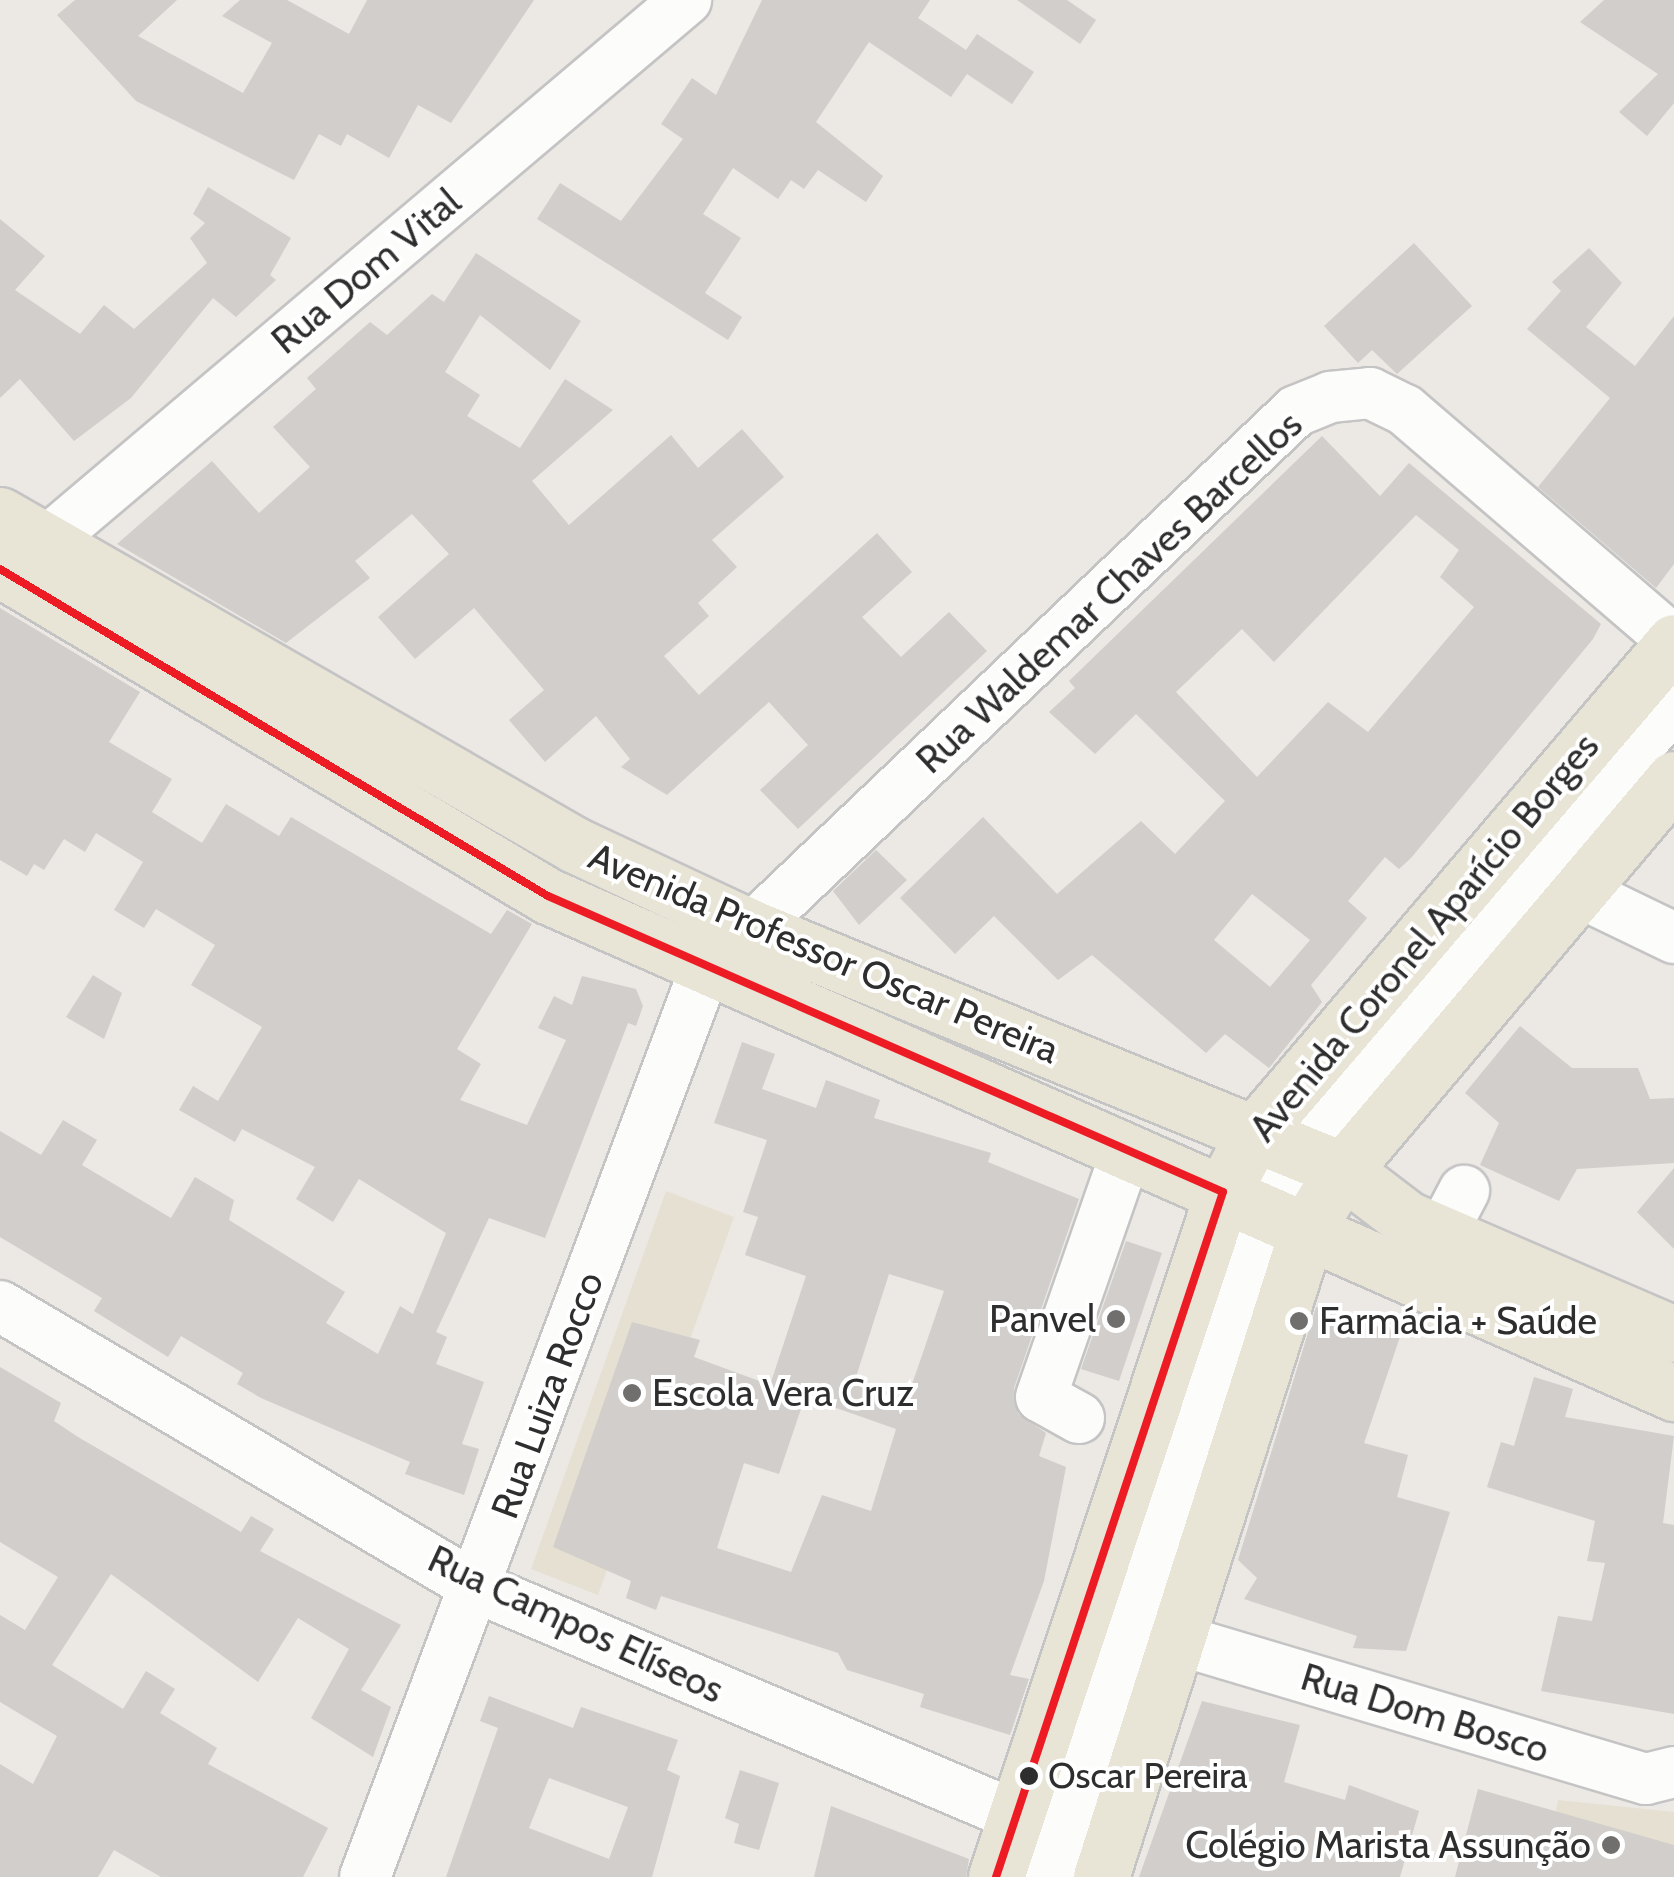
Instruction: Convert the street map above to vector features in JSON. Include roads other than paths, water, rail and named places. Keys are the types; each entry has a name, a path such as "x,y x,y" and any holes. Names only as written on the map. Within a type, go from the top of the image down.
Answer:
{"main road":[{"name":"Avenida Professor Oscar Pereira","path":"0,515 23,555 548,896 706,969 1266,1208 1415,1285 1674,1394"},
{"name":"Avenida Professor Oscar Pereira","path":"23,555 446,775 752,928 1452,1213 1674,1334"},
{"name":"Avenida Coronel Aparício Borges","path":"996,1877 1014,1815 1266,1208 1298,1152 1674,642"},
{"name":"Avenida Coronel Aparício Borges","path":"1101,1877 1176,1639 1266,1208 1298,1152 1579,892 1674,779"}],"street":[{"name":"Rua Dom Vital","path":"23,555 681,1"},
{"name":"Rua Waldemar Chaves Barcellos","path":"752,928 1296,411 1330,397 1370,393 1405,410 1674,642"},
{"path":"1298,1152 1674,704"},
{"path":"1579,892 1674,938"},
{"name":"Rua Luiza Rocco","path":"364,1877 706,969"},
{"path":"1079,1418 1041,1397 1128,1150"},
{"path":"1050,1877 1266,1208"},
{"name":"Rua Campos Elíseos","path":"0,1306 476,1587 1014,1815"},
{"name":"Rua Dom Bosco","path":"1176,1639 1646,1779 1674,1772"}],"place":[{"name":"Panvel","path":"1116,1319"},
{"name":"Farmácia + Saúde","path":"1299,1321"},
{"name":"Escola Vera Cruz","path":"632,1393"},
{"name":"Oscar Pereira","path":"1029,1776"},
{"name":"Colégio Marista Assunção","path":"1611,1845"}]}
